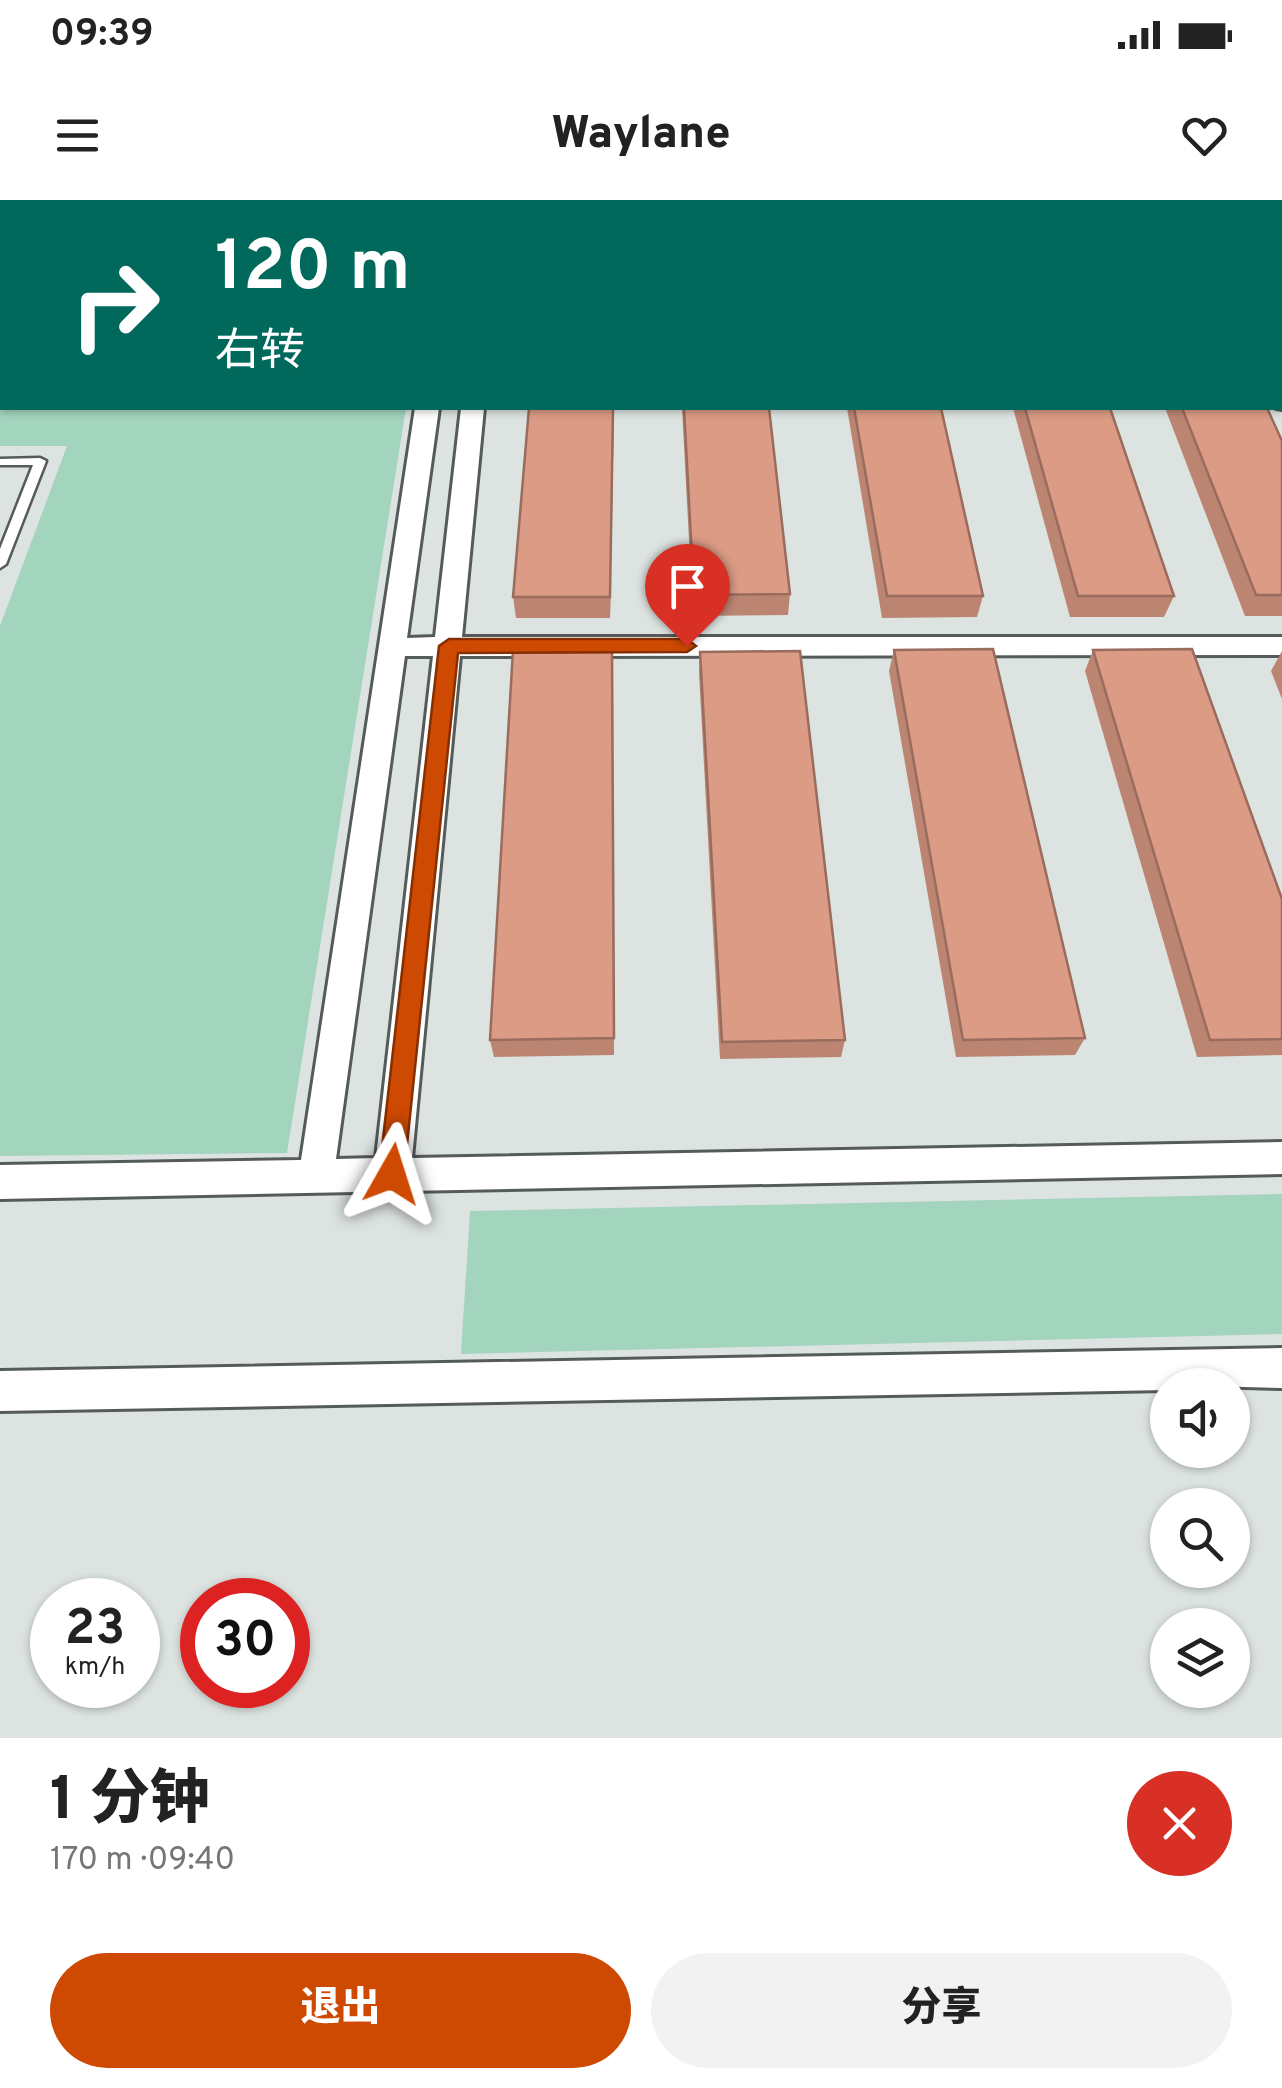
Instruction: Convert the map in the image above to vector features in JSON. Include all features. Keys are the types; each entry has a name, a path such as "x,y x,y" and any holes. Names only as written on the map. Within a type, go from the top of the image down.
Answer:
{"street":[{"path":"316,1176 427,410"},
{"path":"392,1174 473,410"},
{"path":"392,647 1282,646"},
{"path":"0,1182 1282,1158"},
{"path":"0,1391 1282,1368"}],"lane":[{"path":"0,462 40,461 0,564"}],"green space":[{"path":"0,410 406,410 287,1153 0,1156 0,626 67,446 0,446"},
{"path":"1282,1194 1282,1334 461,1354 470,1211"}],"building":[{"path":"529,410 613,410 610,597 513,597"},
{"path":"684,410 769,410 790,594 694,595"},
{"path":"854,410 941,410 983,596 887,596"},
{"path":"1026,410 1111,410 1174,596 1078,596"},
{"path":"1183,410 1268,410 1282,441 1282,595 1256,595"},
{"path":"612,649 614,1038 490,1040 513,650"},
{"path":"993,649 1085,1038 963,1040 894,650"},
{"path":"1192,649 1282,899 1282,1039 1210,1040 1093,650"},
{"path":"800,651 845,1040 722,1042 700,652"}],"route":[{"path":"392,1174 449,646 687,646"}]}
